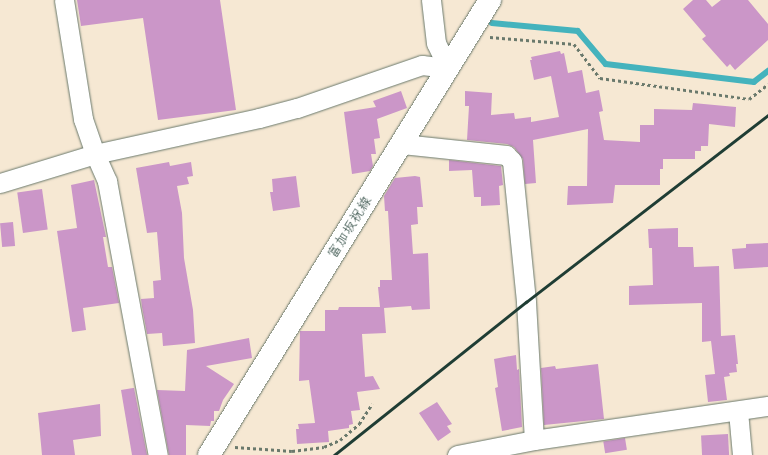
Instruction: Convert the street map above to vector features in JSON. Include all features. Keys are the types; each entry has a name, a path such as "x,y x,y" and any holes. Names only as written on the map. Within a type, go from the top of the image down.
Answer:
{"main road":[{"name":"富加坂祝線","path":"212,450 490,0"}],"street":[{"path":"64,0 83,119 106,181 158,455"},
{"path":"431,0 436,43 448,68"},
{"path":"0,183 95,154 259,118 297,108 422,65 448,68"},
{"path":"402,144 506,155 512,161 526,302 534,440"},
{"path":"457,455 534,440 768,406"},
{"path":"738,411 742,455"}],"path":[{"path":"468,36 574,44 600,78 749,100 768,84"},
{"path":"212,450 292,451 324,447 340,440 359,424 372,404"}],"building":[{"path":"77,0 220,0 236,110 158,120 143,18 81,26"},
{"path":"693,0 706,0 712,7 721,0 748,0 768,24 768,40 735,70 730,64 727,67 702,39 706,36 683,9"},
{"path":"560,51 561,54 564,53 568,73 582,70 586,93 599,90 603,111 599,112 604,140 640,142 640,125 654,125 654,109 692,110 693,103 736,107 735,127 709,124 708,146 701,146 701,151 695,151 695,159 663,159 663,169 660,169 660,185 615,185 613,203 567,205 568,186 587,186 588,129 533,140 536,183 525,184 523,159 514,147 507,144 467,140 469,106 465,106 465,91 492,93 491,115 514,113 515,119 531,117 531,122 559,117 551,76 534,80 530,60 532,60 531,57"},
{"path":"401,91 407,108 377,119 380,138 374,139 376,154 371,154 373,166 370,171 352,174 344,112 376,107 373,101"},
{"path":"449,160 501,166 503,185 499,186 500,205 481,206 481,197 474,197 472,170 449,171"},
{"path":"169,162 170,166 191,162 193,176 187,177 189,184 177,186 182,213 184,258 193,310 195,343 163,346 162,333 147,334 142,307 141,299 154,298 153,281 161,280 157,232 147,233 136,168"},
{"path":"296,176 300,207 273,211 270,192 273,192 272,179"},
{"path":"420,177 423,207 417,207 418,224 411,225 413,254 428,253 430,309 412,310 411,306 384,308 386,333 362,334 365,377 373,376 380,389 357,392 360,410 351,411 353,424 349,425 349,428 328,431 329,442 297,444 296,429 299,429 298,424 315,423 309,380 299,381 300,331 325,331 325,310 338,310 339,307 380,307 378,287 380,287 380,280 392,280 388,211 385,211 384,196 395,178"},
{"path":"94,180 106,237 103,237 108,267 112,267 119,303 83,308 86,330 72,332 57,231 77,228 71,185"},
{"path":"42,189 48,230 23,233 17,192"},
{"path":"13,222 15,246 2,247 0,223"},
{"path":"678,228 678,247 693,247 694,267 719,266 721,336 735,335 738,364 736,364 737,372 729,373 730,376 724,377 727,400 708,402 705,375 715,374 711,341 702,342 702,303 629,305 629,286 653,285 652,248 649,248 648,229"},
{"path":"768,243 768,267 734,269 732,249 746,248 746,244"},
{"path":"249,338 252,358 206,366 234,384 223,400 219,411 214,411 214,421 211,421 210,426 186,425 186,455 169,455 157,390 185,391 187,350"},
{"path":"516,355 517,370 519,369 522,427 502,431 495,388 498,387 494,359"},
{"path":"598,364 604,419 544,425 541,368 555,366 556,369"},
{"path":"134,388 147,455 132,455 121,390"},
{"path":"437,402 452,424 447,426 451,432 438,441 419,413"},
{"path":"100,404 101,436 73,440 75,455 42,455 38,413"},
{"path":"728,434 729,455 702,455 701,435"},
{"path":"625,438 627,450 605,453 603,441"}],"waterway":[{"path":"492,23 578,31 606,64 754,82 768,71"}],"railway":[{"path":"334,455 526,302 768,115"}]}
